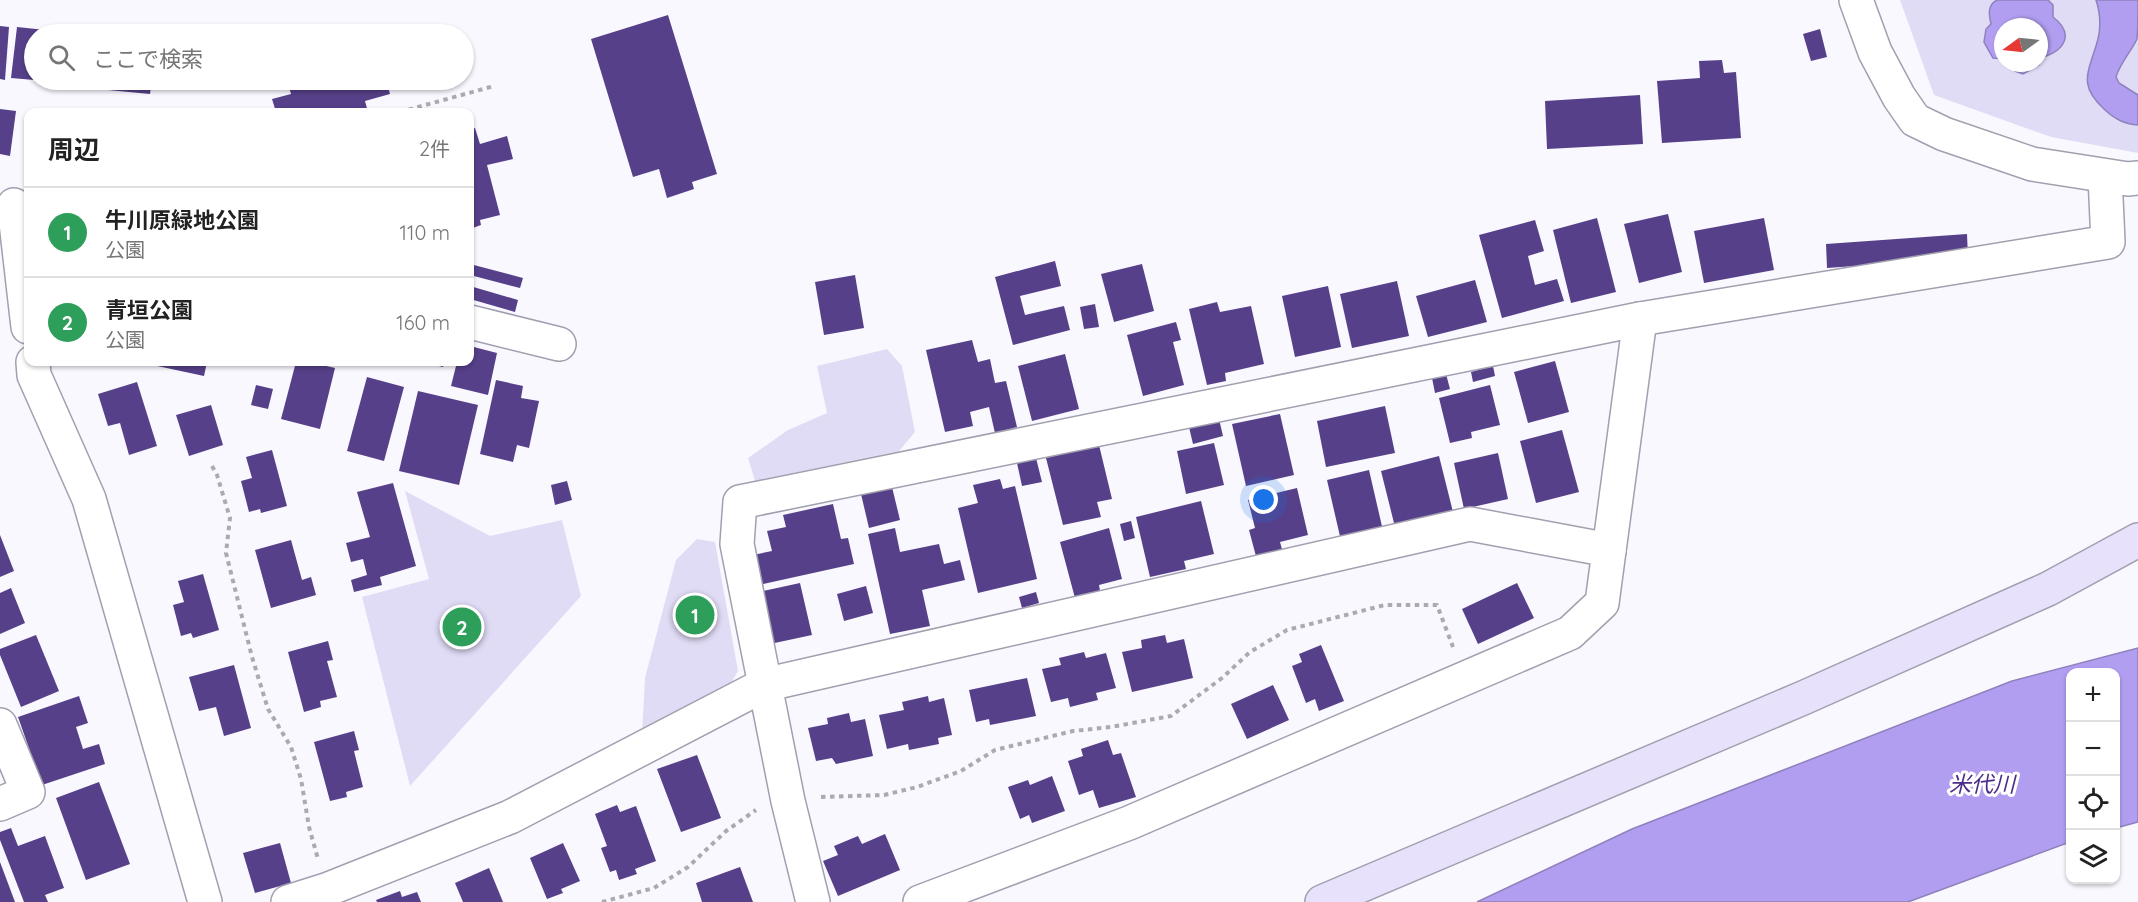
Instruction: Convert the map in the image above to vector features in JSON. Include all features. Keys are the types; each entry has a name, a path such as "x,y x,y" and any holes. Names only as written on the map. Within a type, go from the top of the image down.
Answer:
{"street":[{"path":"1856,0 1875,52 1899,97 1915,120 1944,134 2032,164 2105,176 2138,178"},
{"path":"813,902 788,801 737,544 740,502 1640,319 2108,242 2105,176"},
{"path":"14,207 24,293"},
{"path":"920,902 1129,823 1570,633 1602,603 1640,319"},
{"path":"474,323 559,344"},
{"path":"33,366 34,375 89,499 205,902"},
{"path":"288,902 326,890 510,818 764,685 1470,524 1609,550"},
{"path":"1322,902 1803,698 2048,589 2138,540"},
{"path":"0,725 28,792 0,804"}],"path":[{"path":"414,108 494,86"},
{"path":"212,466 230,518 226,553 252,657 268,709 291,747 301,780 309,827 326,890"},
{"path":"602,902 654,888 688,867 726,831 769,802 832,796 884,795 916,787 961,771 995,750 1074,731 1171,716 1222,678 1250,652 1287,630 1385,605 1437,605 1454,650 1470,677"}],"shaded area":[{"path":"1900,0 2138,0 2138,153 2051,137 1934,95"},
{"path":"887,349 902,366 915,432 899,451 755,481 748,458 788,430 827,413 817,366"},
{"path":"405,491 490,536 562,520 581,596 410,786 362,597 429,579"},
{"path":"697,539 715,542 738,671 722,699 642,734 645,678 676,560"}],"water":[{"path":"1997,0 2048,0 2053,5 2053,17 2064,29 2062,45 2048,55 2048,18 1994,18 1993,58 1984,42 1986,29 1991,24 1990,7"},
{"path":"2096,0 2138,0 2137,39 2116,77 2119,83 2138,95 2138,125 2124,122 2109,113 2097,102 2088,87 2088,73 2100,29"},
{"name":"米代川","path":"2138,648 2138,822 2120,827 2120,668 2066,668 2066,843 1908,902 1477,902 1632,829 2012,681"}],"building":[{"path":"668,15 717,174 692,182 694,189 667,198 659,169 633,177 591,39"},
{"path":"0,26 9,27 5,80 0,79"},
{"path":"17,27 24,28 24,79 11,78"},
{"path":"1820,29 1827,57 1811,61 1803,34"},
{"path":"1722,60 1724,73 1736,72 1741,138 1662,143 1657,81 1700,78 1699,61"},
{"path":"108,90 151,90 150,94"},
{"path":"290,90 389,90 390,94 365,101 367,108 275,108 272,99 291,94"},
{"path":"1640,95 1643,144 1547,149 1545,101"},
{"path":"0,109 16,111 10,156 0,154"},
{"path":"474,128 480,144 507,136 513,159 487,165 500,215 480,220 481,225 474,228"},
{"path":"1668,214 1682,272 1639,283 1624,224"},
{"path":"1597,218 1616,292 1571,303 1553,230"},
{"path":"1764,218 1774,270 1704,283 1694,231"},
{"path":"1535,220 1544,251 1528,256 1535,285 1557,279 1564,301 1502,318 1479,235"},
{"path":"1967,234 1968,258 1827,268 1826,244"},
{"path":"1055,261 1061,286 1020,296 1025,315 1064,306 1070,330 1013,345 995,277"},
{"path":"1142,264 1154,311 1114,322 1101,274"},
{"path":"474,265 523,278 520,288 474,276"},
{"path":"855,275 864,328 824,335 815,282"},
{"path":"1475,280 1487,322 1428,337 1416,296"},
{"path":"1397,281 1409,336 1352,348 1340,294"},
{"path":"1328,286 1341,347 1295,357 1282,296"},
{"path":"474,287 518,300 515,312 474,300"},
{"path":"1217,302 1220,312 1251,306 1264,364 1225,373 1226,381 1207,385 1189,309"},
{"path":"1095,304 1099,327 1084,329 1080,307"},
{"path":"1176,322 1181,340 1173,342 1184,385 1143,396 1127,335"},
{"path":"972,340 978,362 990,359 995,383 1006,381 1017,427 995,433 989,407 970,412 973,426 945,432 926,350"},
{"path":"474,347 497,353 488,395 451,386 456,366 474,366"},
{"path":"1065,354 1079,409 1032,421 1018,366"},
{"path":"1555,361 1569,412 1528,423 1514,372"},
{"path":"157,366 206,366 204,376"},
{"path":"295,366 335,368 320,429 281,419"},
{"path":"1493,366 1495,376 1473,382 1471,372"},
{"path":"1446,374 1450,389 1435,393 1432,378"},
{"path":"367,377 404,387 384,461 347,451"},
{"path":"496,380 523,386 521,398 539,401 529,448 517,445 513,462 480,454"},
{"path":"137,382 157,446 129,455 120,423 108,426 98,394"},
{"path":"256,385 273,389 268,409 251,405"},
{"path":"1490,385 1500,425 1471,432 1472,438 1450,443 1439,398"},
{"path":"418,391 478,405 459,485 399,471"},
{"path":"211,405 223,445 189,456 176,415"},
{"path":"1385,406 1395,453 1326,467 1317,421"},
{"path":"1280,414 1294,475 1246,486 1232,424"},
{"path":"1219,419 1223,436 1193,444 1189,427"},
{"path":"1562,430 1579,492 1536,503 1520,441"},
{"path":"1214,443 1224,485 1186,494 1177,451"},
{"path":"1099,445 1112,499 1097,502 1101,517 1063,525 1046,458"},
{"path":"272,450 287,506 261,513 260,509 249,512 241,481 252,478 246,457"},
{"path":"1498,453 1508,499 1464,509 1454,463"},
{"path":"1439,456 1454,516 1396,531 1381,471"},
{"path":"1036,458 1042,482 1022,486 1017,463"},
{"path":"1369,470 1384,535 1342,545 1327,480"},
{"path":"1000,479 1003,489 1015,486 1037,579 978,593 958,508 978,503 973,485"},
{"path":"567,481 572,500 555,505 551,485"},
{"path":"393,483 416,566 380,577 382,585 354,592 351,580 367,575 363,559 351,562 346,543 370,537 357,492"},
{"path":"892,487 900,520 869,528 861,494"},
{"path":"1297,488 1308,535 1280,542 1283,553 1257,560 1249,530 1255,528 1248,500"},
{"path":"1201,501 1214,554 1184,561 1186,569 1150,577 1136,517"},
{"path":"833,504 841,539 848,538 854,564 759,585 753,555 772,551 767,531 786,527 783,515"},
{"path":"1131,521 1135,538 1124,541 1120,524"},
{"path":"895,528 900,552 939,544 944,564 960,560 965,580 922,590 930,626 890,634 868,534"},
{"path":"1109,528 1122,579 1099,585 1100,591 1075,598 1060,542"},
{"path":"0,535 14,571 0,577"},
{"path":"291,540 302,580 311,577 316,595 271,608 255,550"},
{"path":"203,574 219,630 193,638 191,633 181,636 173,605 184,602 178,581"},
{"path":"800,583 812,635 770,644 759,592"},
{"path":"1517,583 1534,618 1478,644 1462,609"},
{"path":"866,586 873,613 844,621 837,594"},
{"path":"11,588 25,623 0,634 0,593"},
{"path":"1036,592 1039,603 1022,608 1019,597"},
{"path":"36,635 59,691 21,707 0,655 0,649"},
{"path":"1165,635 1167,643 1184,639 1193,678 1132,692 1122,652 1142,648 1141,640"},
{"path":"328,641 333,660 327,661 337,697 320,701 321,707 304,712 288,652"},
{"path":"1321,645 1344,701 1319,711 1315,699 1306,703 1292,666 1302,662 1299,654"},
{"path":"1084,652 1086,658 1106,653 1116,688 1096,693 1098,700 1070,707 1068,698 1051,702 1042,669 1061,665 1059,658"},
{"path":"234,665 251,728 224,736 216,707 199,711 189,677"},
{"path":"1027,678 1036,716 990,725 989,719 976,722 969,690"},
{"path":"1273,685 1289,720 1247,739 1231,704"},
{"path":"79,696 88,723 76,727 83,749 99,744 105,764 42,785 18,717"},
{"path":"928,696 929,702 944,698 952,735 938,738 939,744 909,750 908,744 887,749 879,715 904,710 902,702"},
{"path":"849,713 851,722 865,719 873,756 836,764 832,758 816,761 808,728 828,724 827,718"},
{"path":"354,731 359,750 354,751 363,787 346,792 347,797 330,801 314,742"},
{"path":"1108,740 1113,755 1121,753 1136,797 1099,808 1093,790 1079,795 1068,761 1083,756 1081,749"},
{"path":"697,755 721,818 681,832 657,769"},
{"path":"1052,776 1065,811 1032,823 1029,815 1020,819 1008,787 1028,780 1030,785"},
{"path":"99,782 130,864 86,880 56,798"},
{"path":"617,805 620,812 636,806 656,861 635,869 637,874 619,880 616,870 610,872 601,848 607,846 595,814"},
{"path":"11,828 18,846 45,836 64,888 45,895 48,902 24,902 0,840 0,832"},
{"path":"885,834 900,870 838,896 823,861 838,855 834,846 858,836 862,844"},
{"path":"280,843 291,883 255,893 243,853"},
{"path":"563,843 580,881 561,889 563,893 547,899 530,858"},
{"path":"0,862 15,902 0,902"},
{"path":"740,867 753,902 702,902 696,883"},
{"path":"489,868 503,902 463,902 455,883"},
{"path":"400,891 402,897 417,892 421,902 377,902 376,900"}],"place":[{"name":"牛川原緑地公園","path":"695,615"},
{"name":"青垣公園","path":"462,627"}]}
